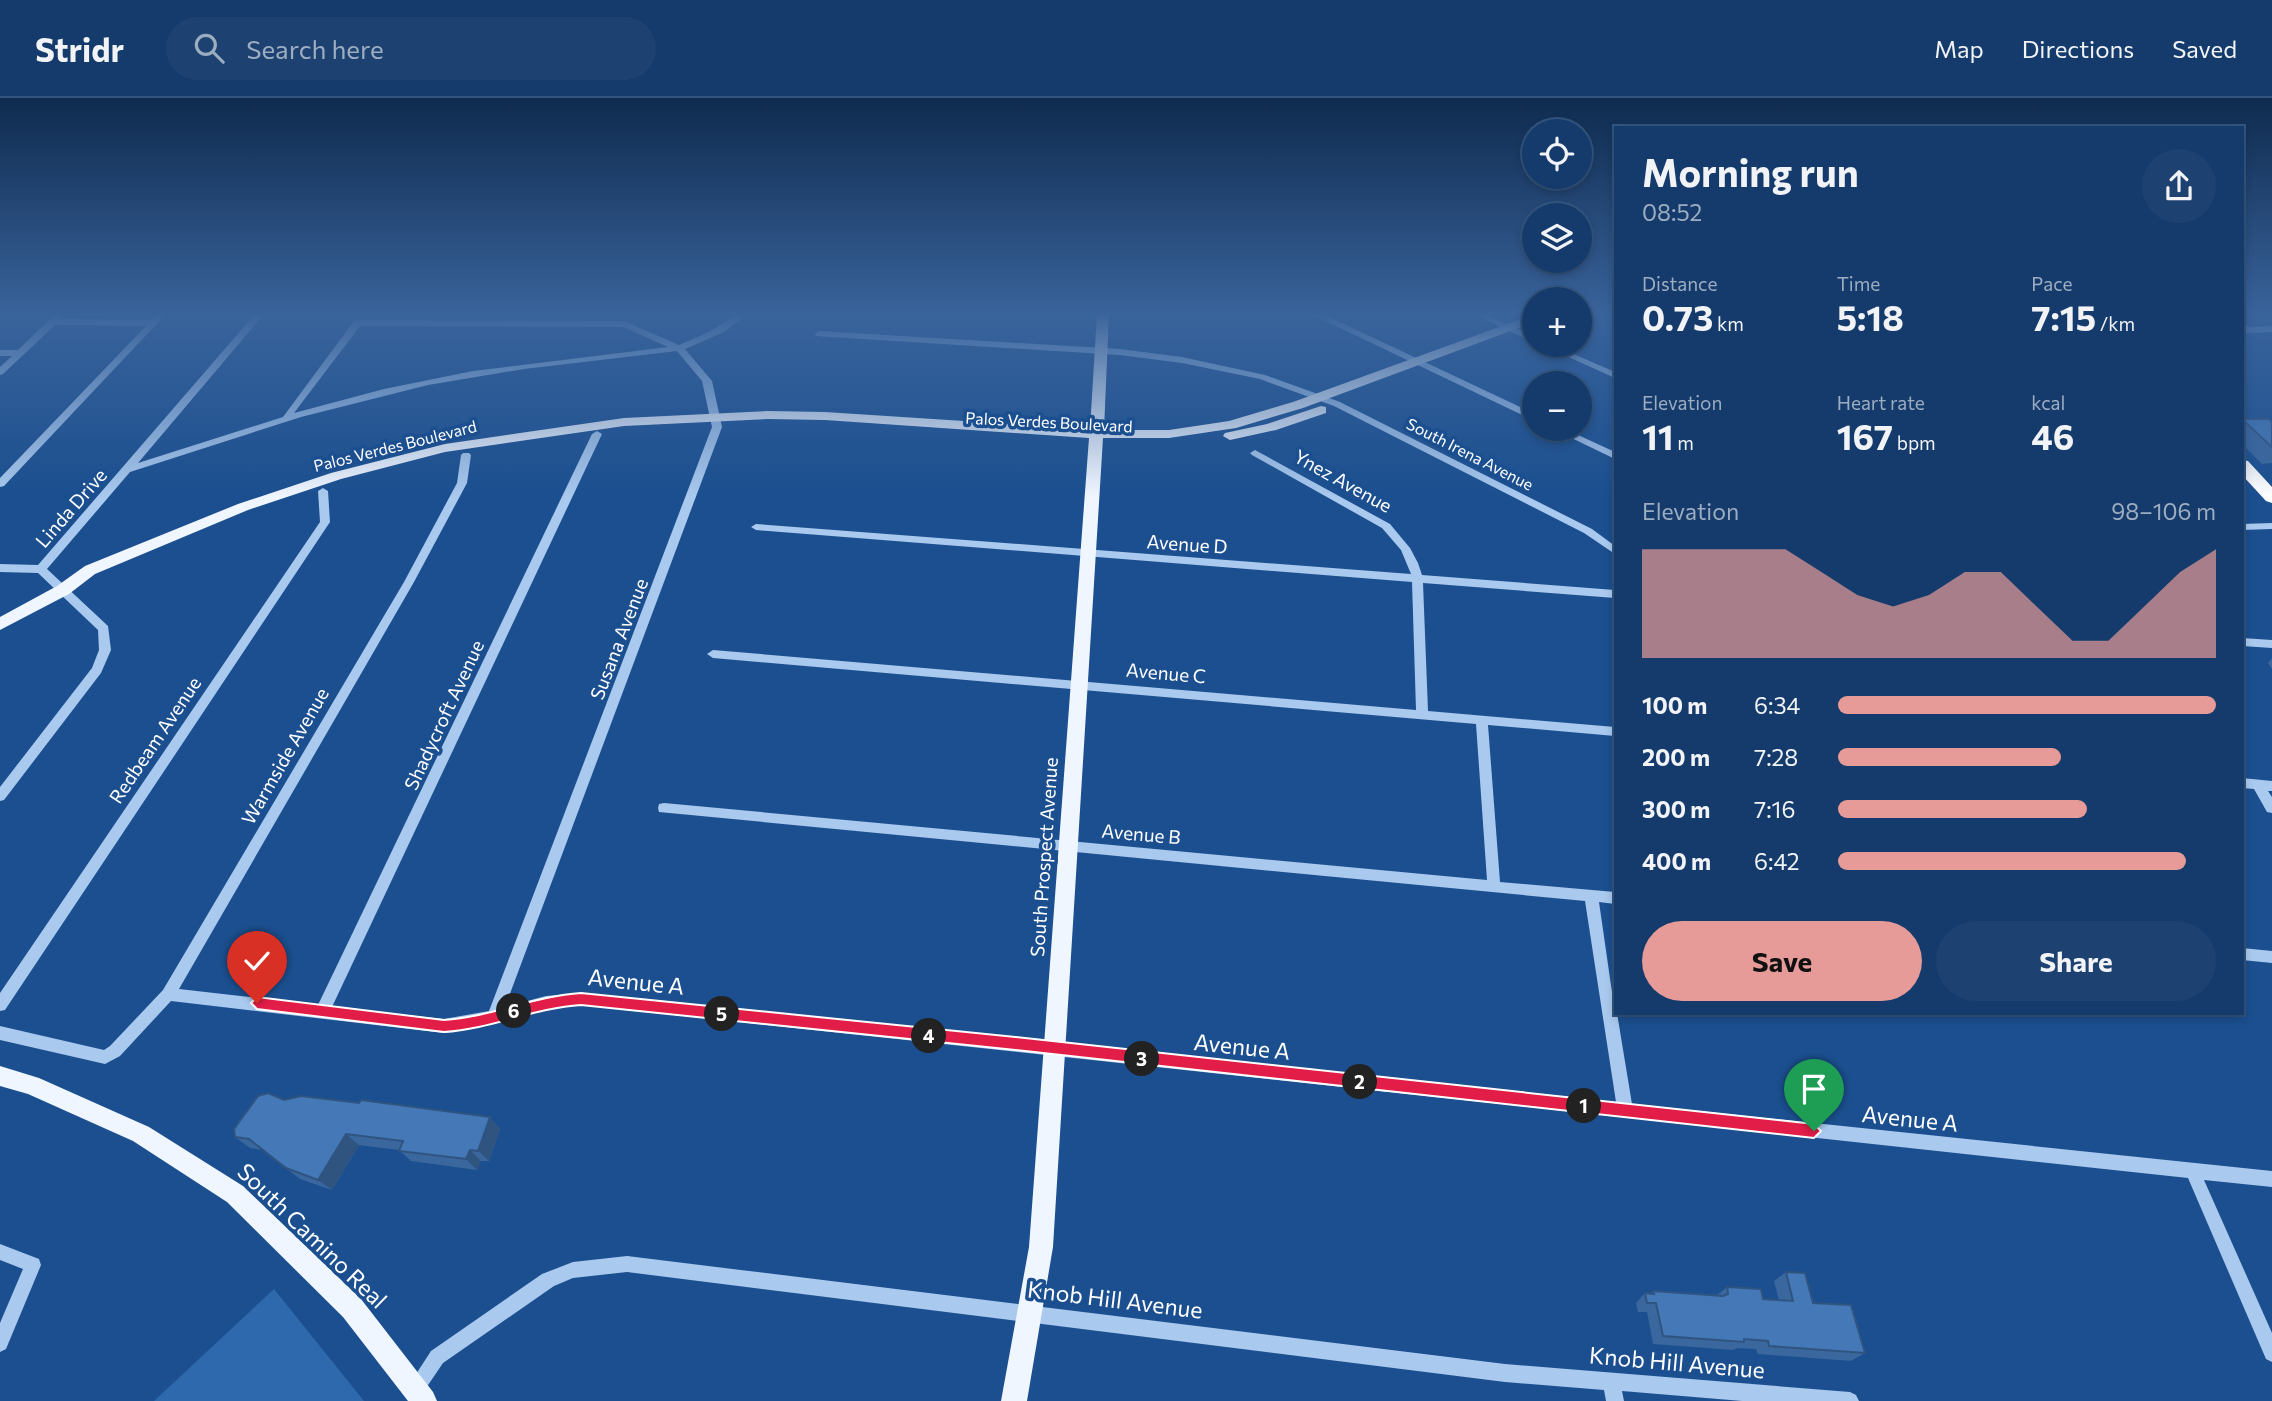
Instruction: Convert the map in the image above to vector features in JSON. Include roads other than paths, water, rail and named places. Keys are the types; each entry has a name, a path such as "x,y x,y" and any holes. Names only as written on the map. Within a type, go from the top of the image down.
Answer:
{"highway":[{"path":"2244,467 2272,497"}],"main road":[{"name":"South Prospect Avenue","path":"1014,1401 1041,1247 1090,555 1099,375"},
{"name":"Palos Verdes Boulevard","path":"1095,439 1169,434 1231,425 1320,398 1384,375"},
{"name":"Palos Verdes Boulevard","path":"0,624 63,590 95,580 244,511 336,476 466,455 624,422 807,426 1154,444 1232,436 1270,427 1417,375"},
{"name":"Palos Verdes Boulevard","path":"244,511 323,491 445,448 717,423"},
{"name":"South Camino Real","path":"0,1076 30,1086 141,1134 235,1194 352,1308 420,1394"}],"street":[{"path":"0,484 104,375"},
{"name":"Linda Drive","path":"0,796 97,670 105,650 104,629 41,569 208,375"},
{"path":"287,416 318,375"},
{"path":"126,470 287,416 470,375"},
{"path":"702,375 707,381 717,423"},
{"name":"South Irena Avenue","path":"1252,375 1337,404 1588,531 1614,550"},
{"path":"1445,375 1522,412"},
{"name":"Susana Avenue","path":"494,1016 717,423"},
{"name":"Shadycroft Avenue","path":"323,1010 597,434"},
{"path":"1583,441 1614,456"},
{"name":"Ynez Avenue","path":"1255,453 1386,526 1405,548 1417,578 1422,714"},
{"name":"Warmside Avenue","path":"0,1033 104,1057 115,1051 168,994 409,582 462,483 466,455"},
{"name":"Redbeam Avenue","path":"0,1005 325,522 323,491"},
{"path":"2244,527 2272,526"},
{"name":"Avenue D","path":"756,527 1614,594"},
{"path":"0,568 41,569"},
{"path":"2244,642 2272,644"},
{"name":"Avenue C","path":"713,654 1614,731"},
{"path":"1482,720 1494,886"},
{"path":"2244,783 2272,786"},
{"path":"2258,785 2272,808"},
{"name":"Avenue B","path":"664,808 1614,898"},
{"path":"1591,896 1625,1110"},
{"path":"2244,954 2272,957"},
{"name":"Avenue A","path":"168,994 444,1026 472,1024 553,1001 581,999 2272,1179"},
{"path":"2193,1172 2272,1353"},
{"path":"0,1252 33,1265 0,1343"},
{"name":"Knob Hill Avenue","path":"420,1394 438,1357 548,1280 573,1270 627,1264 1505,1373 1850,1401"},
{"path":"1611,1383 1615,1401"}]}
